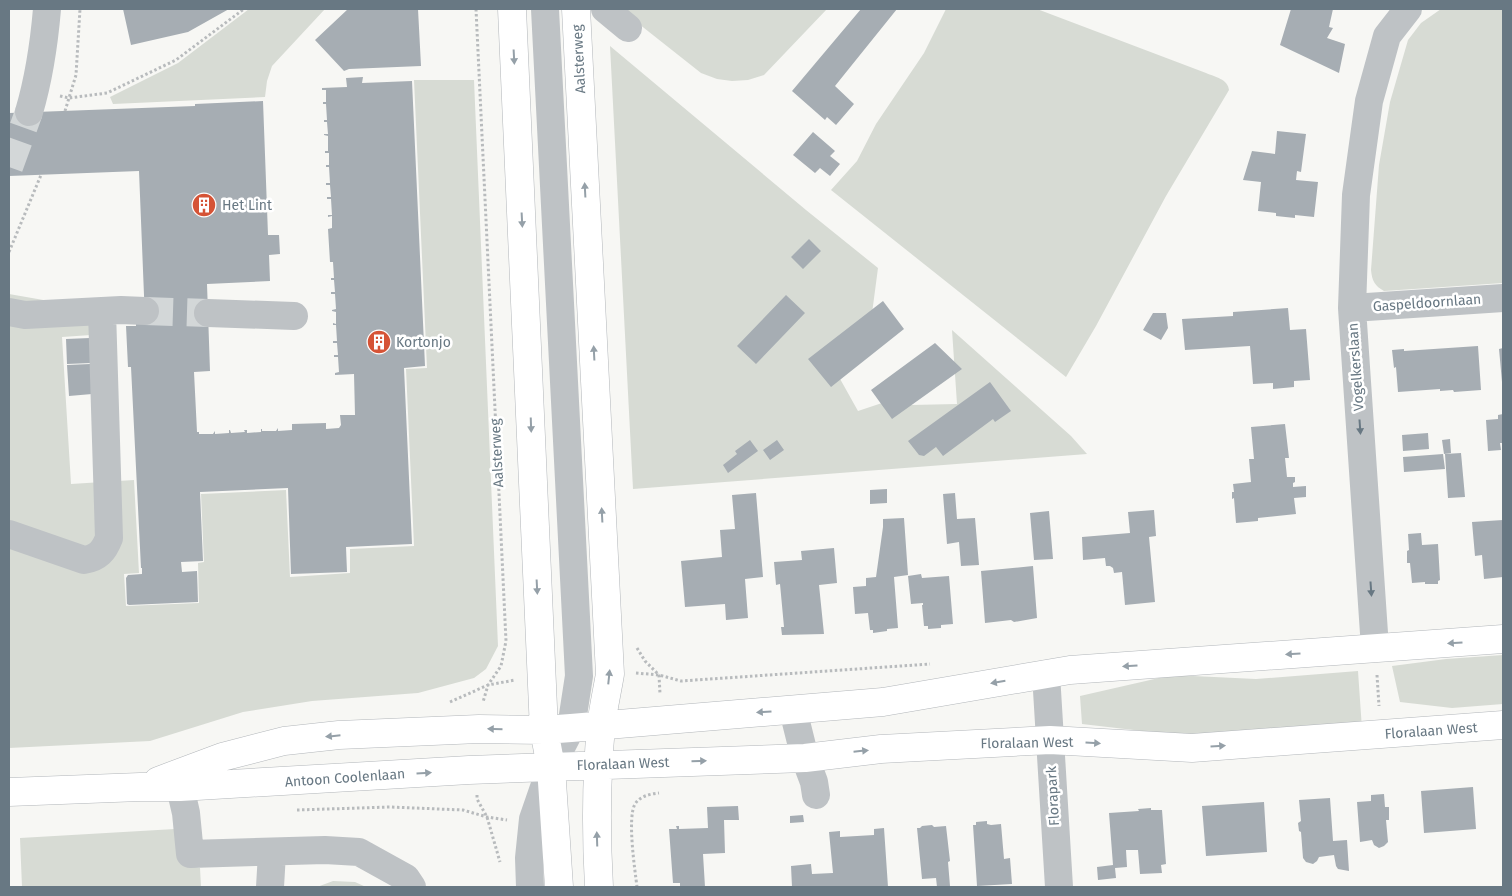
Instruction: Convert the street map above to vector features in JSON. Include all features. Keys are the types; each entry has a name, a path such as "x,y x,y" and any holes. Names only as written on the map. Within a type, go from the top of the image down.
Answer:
{"main road":[{"path":"512,9 544,730 551,767 559,887"},
{"name":"Aalsterweg","path":"576,9 610,674 601,725 598,765 596,816 599,887"},
{"path":"544,730 882,702 1070,670 1503,639"},
{"name":"Floralaan West","path":"551,767 804,758 881,749 1050,740 1192,748 1503,725"},
{"name":"Antoon Coolenlaan","path":"140,787 222,757 284,741 339,735 480,729 544,730"},
{"name":"Antoon Coolenlaan","path":"9,792 180,787 551,767"}],"street":[{"path":"26,99 44,43 46,9"},
{"path":"530,887 529,858 533,820 551,767 571,728 579,676 545,9"},
{"path":"605,9 628,28"},
{"name":"Vogelkerslaan","path":"1375,648 1352,308 1356,195 1369,101 1386,36 1408,9"},
{"name":"Gaspeldoornlaan","path":"1352,308 1503,298"},
{"path":"9,534 84,560 100,554 106,546 109,538 102,311"},
{"path":"9,312 25,315 145,311"},
{"path":"208,313 294,316"},
{"name":"Florapark","path":"1046,674 1059,887"},
{"path":"793,710 804,758 814,782 816,795"},
{"path":"180,787 186,813 190,854 325,850 359,852 406,878 412,887"},
{"path":"270,887 272,853"}],"path":[{"path":"65,111 76,75 80,9"},
{"path":"26,99 69,98 107,93 176,60 244,9"},
{"name":"Aalsterweg","path":"476,9 506,641 501,666 488,685 480,710 480,729"},
{"path":"9,252 40,175"},
{"path":"1375,648 1381,734"},
{"path":"659,675 681,681 934,664"},
{"path":"478,770 477,799 487,817 502,870"}],"shaded area":[{"path":"249,9 325,9 272,66 267,81 265,97 113,104 110,97 178,63"},
{"path":"620,9 827,9 764,75 748,80 732,81 717,79 701,73"},
{"path":"946,9 1037,9 1217,77 1228,86 1229,90 1166,196 1096,326 1066,377 831,190 857,161 876,124 924,53"},
{"path":"1441,9 1503,9 1503,283 1384,291 1374,283 1371,270 1379,165 1390,102 1408,40 1421,23"},
{"path":"610,46 878,268 871,321 825,352 858,411 912,393 911,405 957,404 952,330 1071,436 1087,454 633,489"},
{"path":"414,80 474,80 498,646 486,669 474,678 418,693 312,701 243,712 150,741 9,748 9,294 89,308 91,335 62,337 71,484 134,480 139,573 124,574 126,606 199,603 198,563 204,562 201,494 286,490 290,577 350,573 350,549 414,546 406,369 427,368"},
{"path":"1503,655 1503,704 1452,708 1400,702 1392,666 1446,659"},
{"path":"1358,671 1362,729 1194,737 1082,724 1080,696 1172,675 1256,679"},
{"path":"175,829 182,865 200,868 201,887 22,887 20,838"},
{"path":"333,881 355,882 366,887 317,887"}],"building":[{"path":"123,9 229,9 188,32 131,45"},
{"path":"348,9 418,9 421,66 349,69 344,71 315,40"},
{"path":"861,9 897,9 835,86 854,104 836,125 827,117 825,120 792,91"},
{"path":"1291,9 1333,9 1329,27 1333,28 1327,38 1345,44 1339,73 1280,45"},
{"name":"Kortonjo","path":"363,77 362,83 412,81 425,366 404,368 412,544 346,547 347,572 291,574 288,488 200,492 203,561 181,562 182,572 197,571 198,602 129,605 127,604 126,578 128,575 142,574 131,367 128,367 126,326 136,326 136,321 145,320 139,171 9,176 9,113 195,106 195,104 263,101 268,235 279,235 280,254 269,255 270,281 207,284 210,371 194,372 197,432 199,434 213,434 215,431 215,434 229,433 229,430 231,433 245,432 244,430 247,430 247,433 261,432 261,429 262,431 276,431 278,428 278,431 292,430 292,424 326,423 326,429 339,428 341,425 340,415 355,415 354,374 335,375 335,373 339,372 338,357 334,357 334,355 338,355 337,343 333,343 333,341 337,341 336,325 333,325 333,323 336,324 336,312 332,310 336,309 335,294 331,294 331,292 335,292 334,280 331,280 331,278 334,278 333,262 330,262 328,229 332,228 332,216 328,217 328,215 332,215 331,199 327,199 327,197 331,197 330,185 326,185 326,183 330,183 329,167 326,167 326,165 329,165 329,153 325,153 325,151 328,151 328,136 324,135 328,134 327,122 324,122 324,120 327,120 326,104 323,104 323,102 326,102 326,90 322,90 322,88 347,87 346,78"},
{"path":"1277,131 1306,134 1301,172 1297,171 1296,180 1318,182 1314,217 1276,216 1276,213 1258,211 1261,182 1243,180 1252,151 1275,154"},
{"path":"813,132 835,151 830,156 840,164 830,176 820,168 815,173 793,155"},
{"path":"809,239 821,251 803,269 791,257"},
{"path":"786,295 805,313 756,364 737,346"},
{"path":"883,301 904,329 831,387 808,359"},
{"path":"1288,308 1290,330 1306,329 1310,380 1294,381 1294,387 1273,389 1273,383 1253,384 1250,346 1185,350 1182,319 1233,316 1233,312"},
{"path":"1153,313 1166,313 1168,328 1161,340 1143,330"},
{"path":"90,338 91,363 67,364 66,339"},
{"path":"935,343 962,369 892,419 871,390"},
{"path":"1478,346 1481,390 1454,392 1453,390 1440,391 1440,389 1398,392 1396,367 1394,368 1392,350 1404,349 1404,351"},
{"path":"1503,348 1503,382 1502,382 1499,349"},
{"path":"90,364 92,394 69,396 67,365"},
{"path":"990,382 1011,411 995,422 993,419 943,456 936,447 924,456 919,455 908,441"},
{"path":"1503,414 1503,443 1500,443 1501,450 1488,451 1486,420 1498,419 1498,415"},
{"path":"1285,424 1289,458 1285,458 1287,477 1295,477 1293,487 1306,486 1306,497 1294,498 1296,514 1258,518 1258,521 1236,523 1234,498 1232,499 1232,492 1234,492 1233,484 1251,482 1249,459 1254,459 1251,427"},
{"path":"1428,433 1429,449 1403,451 1402,435"},
{"path":"1450,439 1451,453 1444,454 1442,440"},
{"path":"750,440 758,451 728,473 723,465 737,454 735,451"},
{"path":"777,440 784,450 770,460 763,450"},
{"path":"1461,453 1465,497 1448,498 1445,454"},
{"path":"1443,454 1445,469 1404,472 1403,457"},
{"path":"887,489 887,503 870,504 870,490"},
{"path":"756,493 763,577 745,579 748,618 726,620 725,604 685,607 681,561 722,557 720,530 735,529 732,495"},
{"path":"955,493 957,519 975,518 979,565 961,566 959,542 947,544 943,494"},
{"path":"1154,510 1156,536 1149,537 1155,602 1125,605 1122,572 1114,573 1113,568 1106,566 1105,558 1083,560 1082,537 1130,533 1128,512"},
{"path":"1049,511 1053,559 1034,560 1030,513"},
{"path":"904,518 908,575 894,577 898,628 873,633 873,630 870,630 868,613 855,614 853,587 866,586 866,578 876,577 883,519"},
{"path":"1503,520 1503,577 1484,579 1482,555 1475,556 1472,522"},
{"path":"1421,533 1422,545 1438,544 1440,580 1438,584 1412,583 1410,563 1407,563 1407,551 1409,550 1408,534"},
{"path":"834,548 837,583 819,585 824,634 782,635 781,627 784,627 780,584 776,585 774,562 802,560 801,551"},
{"path":"1033,566 1037,618 1014,622 1011,620 985,623 981,571"},
{"path":"921,574 922,578 949,576 953,624 941,625 941,628 928,629 928,626 924,626 923,603 911,604 908,576"},
{"path":"1473,787 1476,829 1424,833 1421,791"},
{"path":"1384,794 1385,807 1389,807 1389,820 1386,820 1388,842 1379,848 1374,845 1372,840 1360,842 1357,802 1371,801 1371,795"},
{"path":"1330,798 1333,841 1347,840 1349,871 1338,869 1334,855 1319,857 1313,864 1306,862 1303,858 1301,832 1299,831 1298,823 1301,821 1299,800"},
{"path":"1264,802 1267,852 1206,856 1202,806"},
{"path":"738,806 739,820 724,820 725,853 703,854 705,887 680,887 680,883 673,883 669,829 677,829 676,826 679,826 679,829 708,828 707,807"},
{"path":"1151,808 1151,810 1162,810 1166,864 1161,865 1162,873 1140,874 1138,850 1126,850 1127,867 1115,868 1116,878 1098,880 1097,867 1113,865 1109,813 1139,811 1138,809"},
{"path":"803,815 804,822 790,823 790,816"},
{"path":"987,821 987,824 991,825 1001,824 1004,859 1010,858 1012,884 977,886 973,825 976,825 976,822"},
{"path":"932,825 934,827 946,826 950,861 948,862 950,886 937,887 936,878 922,879 917,828"},
{"path":"884,828 888,887 792,887 791,866 811,864 812,874 833,873 829,832 840,831 840,837 874,835 874,829"}],"tunnel":[{"path":"9,167 29,112"},
{"path":"145,311 208,313"}],"place":[{"name":"Het Lint","path":"204,205"},
{"name":"Kortonjo","path":"379,342"}]}
